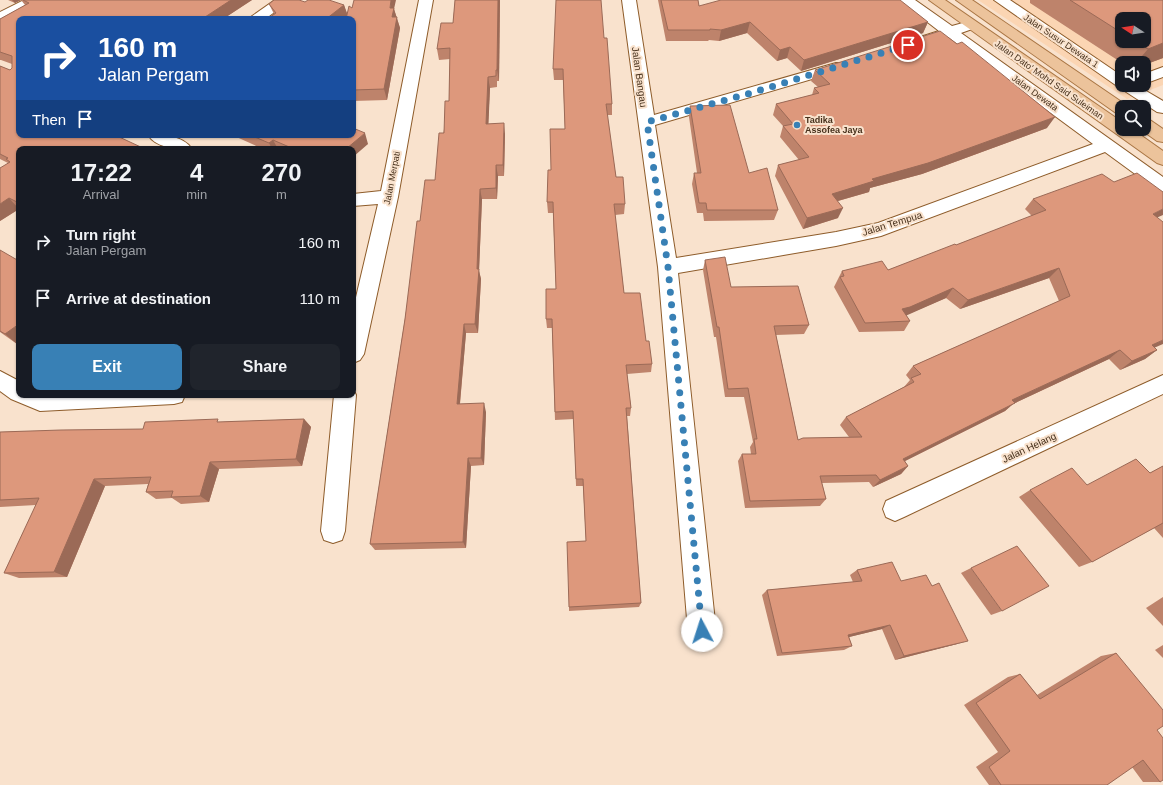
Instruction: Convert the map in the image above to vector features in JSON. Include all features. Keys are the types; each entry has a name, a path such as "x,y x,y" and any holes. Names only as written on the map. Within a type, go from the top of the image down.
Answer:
{"main road":[{"name":"Jalan Dato' Mohd Said Suleiman","path":"936,0 970,25 1115,121"},
{"name":"Jalan Dato' Mohd Said Suleiman","path":"962,0 1115,104"},
{"path":"1151,129 1163,137"},
{"name":"Jalan Dato' Mohd Said Suleiman","path":"1136,136 1163,159"}],"street":[{"path":"0,18 34,0"},
{"path":"260,16 284,0"},
{"name":"Jalan Merpati","path":"356,341 389,197 426,0"},
{"name":"Jalan Bangau","path":"629,0 668,267 702,631"},
{"name":"Jalan Dewata","path":"906,0 1163,186"},
{"name":"Jalan Susur Dewata 1","path":"1001,0 1115,78"},
{"path":"899,48 970,25"},
{"path":"647,122 855,61"},
{"path":"1151,76 1163,72"},
{"path":"1137,92 1163,108"},
{"path":"1151,122 1163,118"},
{"path":"162,138 178,146"},
{"name":"Jalan Tempua","path":"668,267 836,239 880,229 1108,145"},
{"path":"356,200 389,197"},
{"path":"0,380 16,390"},
{"name":"Jalan Helang","path":"895,509 1163,384"},
{"path":"33,398 40,401 107,398"},
{"path":"333,531 345,398"}],"shaded area":[{"path":"978,0 1111,0 1132,12 1115,12 1115,48 1151,48 1151,23 1163,30 1163,85 1151,90 1151,56 1115,56 1115,91"},
{"path":"1116,92 1145,92 1127,99"}],"building":[{"path":"23,0 231,0 207,16 16,16 16,138 121,138 139,146 16,146 16,202 9,198 0,204 0,168 10,162 6,159 8,158 0,154 0,66 10,70 12,68 12,56 0,52 0,19 29,3"},
{"path":"274,0 299,0 305,2 308,0 329,0 344,5 330,16 272,16 276,13 269,4"},
{"path":"354,0 391,0 390,8 394,8 392,17 397,17 384,89 356,90 356,16 347,16 349,6 352,8"},
{"path":"455,0 498,0 497,70 496,76 488,77 486,124 504,123 503,165 496,165 496,188 480,189 477,269 479,269 475,324 464,324 457,404 484,403 481,458 468,458 463,542 370,544 405,319 417,221 420,221 425,180 435,180 439,133 444,133 445,101 449,101 450,48 437,49 441,23 453,23"},
{"path":"556,0 601,0 604,38 607,38 612,104 606,104 616,177 623,177 625,204 614,204 624,293 640,293 646,341 649,341 652,364 626,365 631,408 626,408 641,603 569,607 567,542 586,541 583,479 576,479 573,411 555,412 552,319 546,319 546,289 556,289 553,202 547,202 548,170 551,170 550,129 565,129 563,69 553,69"},
{"path":"661,0 698,0 699,6 721,0 900,0 928,22 804,60 790,47 780,50 750,22 721,30 668,30"},
{"path":"1070,0 1163,0 1163,43 1151,48 1151,12 1115,12 1115,29"},
{"path":"940,31 957,44 962,42 1055,117 928,163 872,179 874,181 832,194 843,208 807,218 778,165 809,157 783,126 793,124 776,104 819,93 814,88 830,84 815,70"},
{"path":"730,105 749,173 767,168 778,210 707,210 706,203 699,203 694,173 701,173 690,106"},
{"path":"356,129 365,133 350,146 287,146 273,140 269,143 257,138 356,138"},
{"path":"1137,173 1163,192 1163,209 1153,214 1163,222 1163,340 1152,345 1157,350 1132,361 1120,350 1012,400 1015,403 903,459 908,466 880,480 876,475 820,476 826,499 750,501 742,454 756,454 754,439 757,439 748,388 728,389 719,327 717,327 705,260 725,257 731,287 798,286 809,325 774,326 798,440 803,438 862,437 846,417 914,382 911,378 921,374 913,366 1070,296 1059,268 968,300 953,288 902,309 910,321 865,323 840,277 844,276 842,271 882,261 888,270 1046,210 1033,199 1102,174 1114,182"},
{"path":"0,250 16,259 16,326 5,334 0,331"},
{"path":"218,419 217,422 304,419 296,459 210,462 200,496 171,497 173,491 146,492 151,477 94,479 54,572 4,573 39,498 0,500 0,432 143,429 145,422"},
{"path":"1136,459 1150,473 1163,466 1163,523 1092,562 1030,490 1072,468 1087,485"},
{"path":"1017,546 1049,586 1002,611 971,568"},
{"path":"892,562 901,581 926,575 932,586 939,583 968,641 904,656 890,625 848,635 852,646 782,653 767,590 862,581 857,570"},
{"path":"1116,653 1163,710 1163,726 1157,730 1163,738 1163,780 1160,782 1143,760 1107,785 1001,785 989,767 1010,751 976,703 1020,674 1040,699"}],"place":[{"name":"Tadika Assofea Jaya","path":"797,125"}],"route":[{"path":"702,631 668,267 647,122 751,93 908,45"}]}
